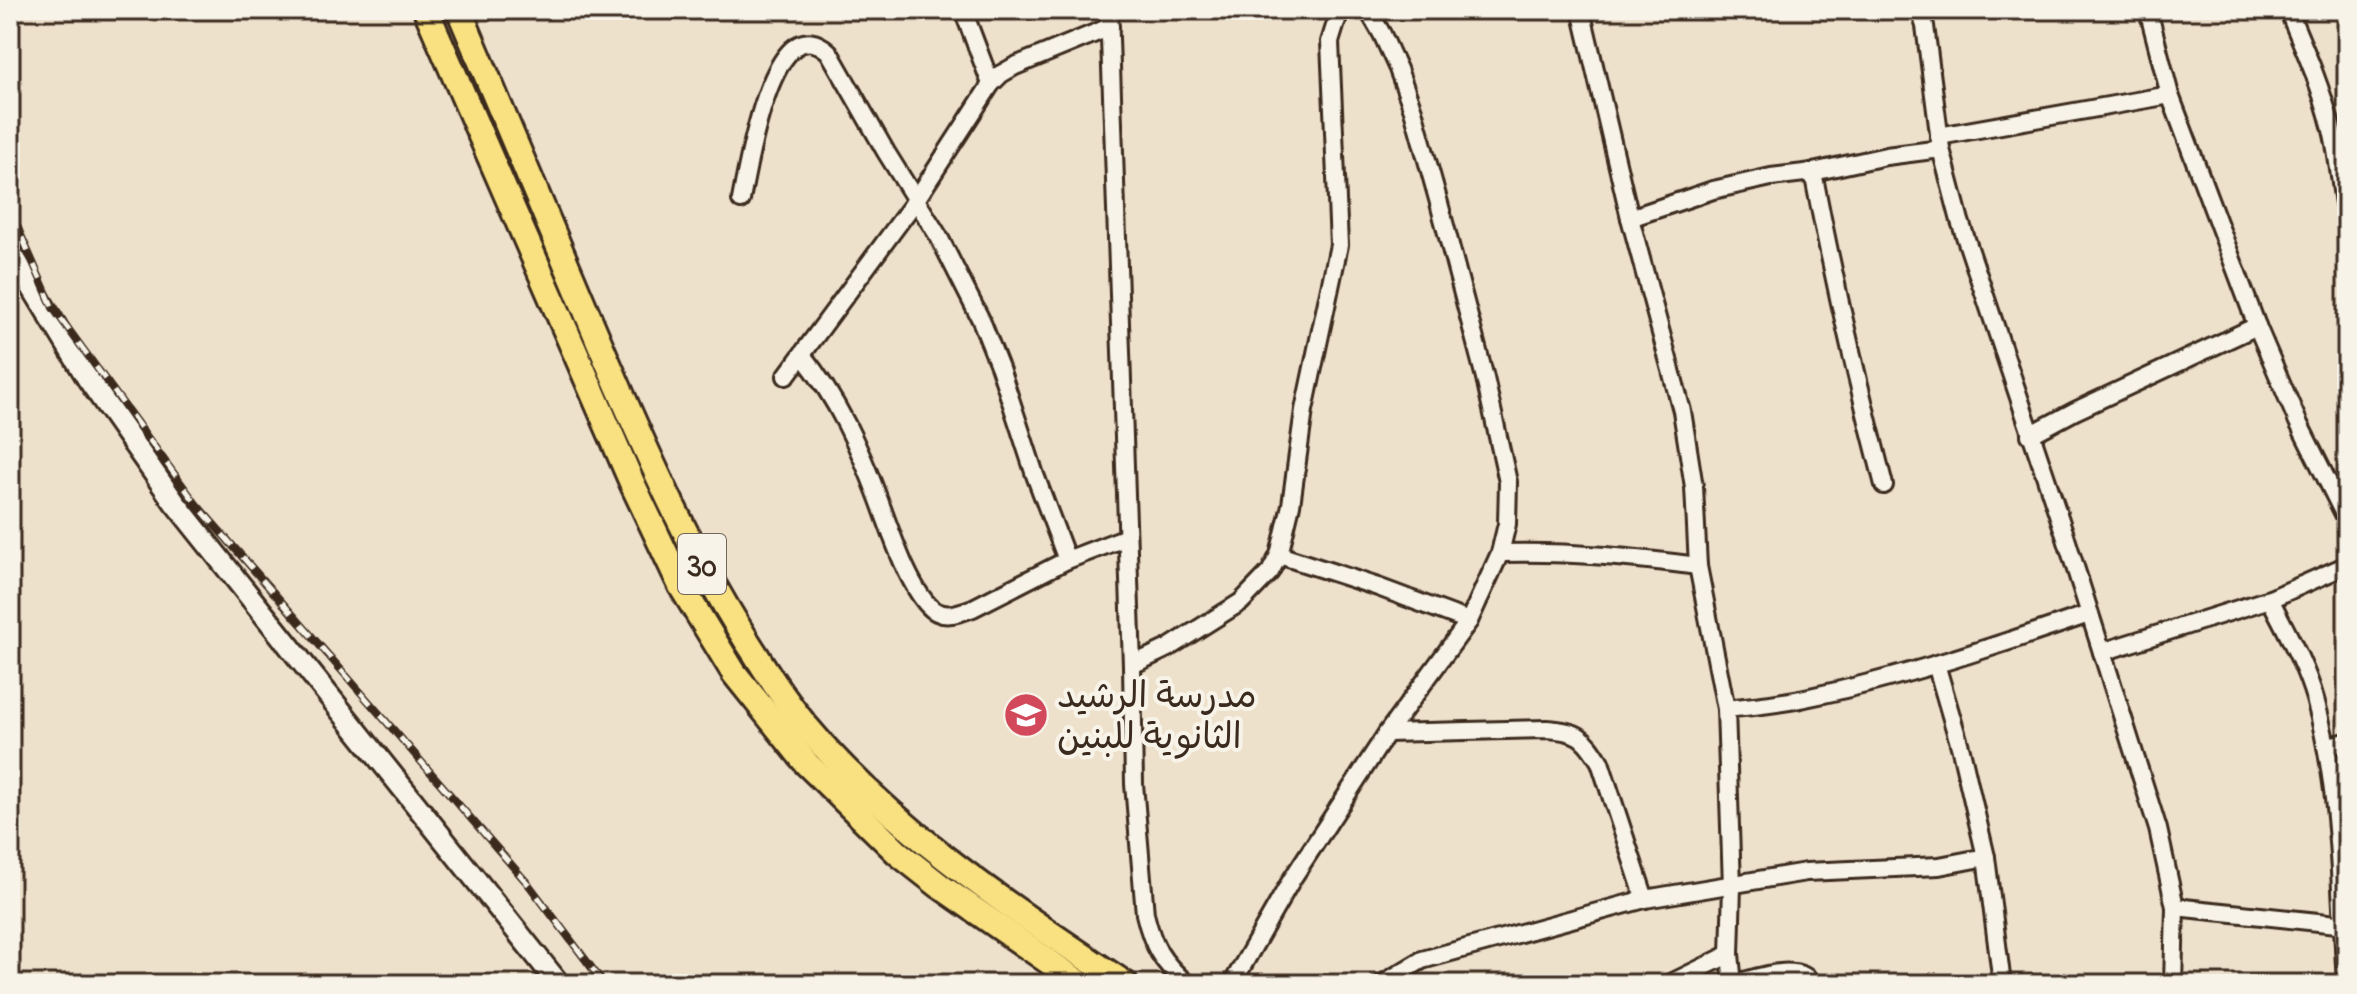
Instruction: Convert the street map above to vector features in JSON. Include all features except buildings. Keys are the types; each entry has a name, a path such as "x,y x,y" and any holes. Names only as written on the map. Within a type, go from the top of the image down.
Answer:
{"main road":[{"name":"30","path":"426,10 661,544 698,616 734,673 789,743 833,791 898,853 1081,984"},
{"name":"30","path":"459,10 633,420 708,578 772,679 804,723 882,806 938,854 1125,984"},
{"path":"609,431 633,420"}],"street":[{"path":"963,10 991,84"},
{"path":"1109,10 1134,784 1145,914 1150,933 1164,963 1187,984"},
{"path":"1132,665 1168,648 1241,602 1270,572 1279,555 1291,505 1304,410 1339,245 1330,42 1340,10"},
{"path":"1234,983 1292,879 1387,733 1469,621 1500,553 1507,524 1508,482 1485,378 1413,110 1393,57 1368,10"},
{"path":"1581,10 1630,218 1682,411 1694,487 1698,566 1726,709 1733,984 1787,972 1799,973 1809,978 1812,984"},
{"path":"1920,10 1925,26 1940,143 1960,221 2064,532 2158,829 2175,907 2173,984"},
{"path":"2148,10 2170,95 2257,326 2298,422 2347,520"},
{"path":"2288,10 2317,80 2331,125 2347,215"},
{"path":"786,376 916,200 991,84 1015,66 1110,27"},
{"path":"741,200 759,111 775,67 785,50 807,37 819,40 829,52 960,276 981,320 1067,560"},
{"path":"1630,218 1713,190 1771,177 1813,172 2170,95"},
{"path":"1813,172 1834,280 1884,485"},
{"path":"10,251 122,431 175,503 559,984"},
{"path":"2030,435 2257,326"},
{"path":"802,355 833,398 872,482 901,558 929,606 941,615 957,614 1067,560 1127,537"},
{"path":"1500,553 1549,552 1698,566"},
{"path":"1279,555 1469,621"},
{"path":"2102,652 2270,599 2347,565"},
{"path":"2270,599 2294,645 2314,697 2326,746 2339,842 2346,984"},
{"path":"1726,709 1802,699 1882,680 1996,647 2089,614"},
{"path":"1936,664 1961,750 1986,857 2002,984"},
{"path":"1387,733 1571,731 1588,742 1600,762 1645,899"},
{"path":"2326,746 2347,742"},
{"path":"1382,984 1422,960 1645,899 1806,872 1939,866 1986,857"},
{"path":"2175,907 2345,925"},
{"path":"1669,984 1730,954"}],"railway":[{"path":"10,210 53,308 197,505 529,885 604,984"}],"place":[{"name":"مدرسة الرشيد الثانوية للبنين","path":"1026,715"}]}
